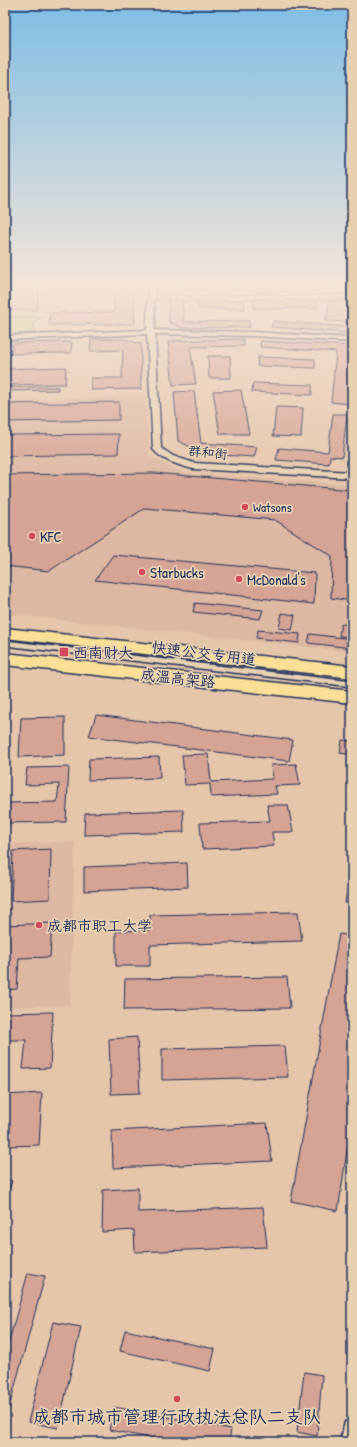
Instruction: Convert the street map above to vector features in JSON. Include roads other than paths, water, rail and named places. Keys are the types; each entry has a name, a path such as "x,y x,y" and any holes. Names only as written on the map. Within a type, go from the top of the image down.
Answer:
{"highway":[{"path":"5,632 25,636 352,672"},
{"name":"成温高架路","path":"5,644 352,683"},
{"name":"成温高架路","path":"5,659 352,697"}],"street":[{"name":"群和街","path":"152,353 157,449 165,456 193,466 352,475"},
{"path":"350,1442 352,1430"}],"place":[{"name":"Watsons","path":"245,507"},
{"name":"KFC","path":"32,536"},
{"name":"Starbucks","path":"142,572"},
{"name":"McDonald's","path":"239,579"},
{"name":"西南财大","path":"64,652"},
{"name":"成都市职工大学","path":"39,925"},
{"name":"成都市城市管理行政执法总队二支队","path":"177,1399"}]}
